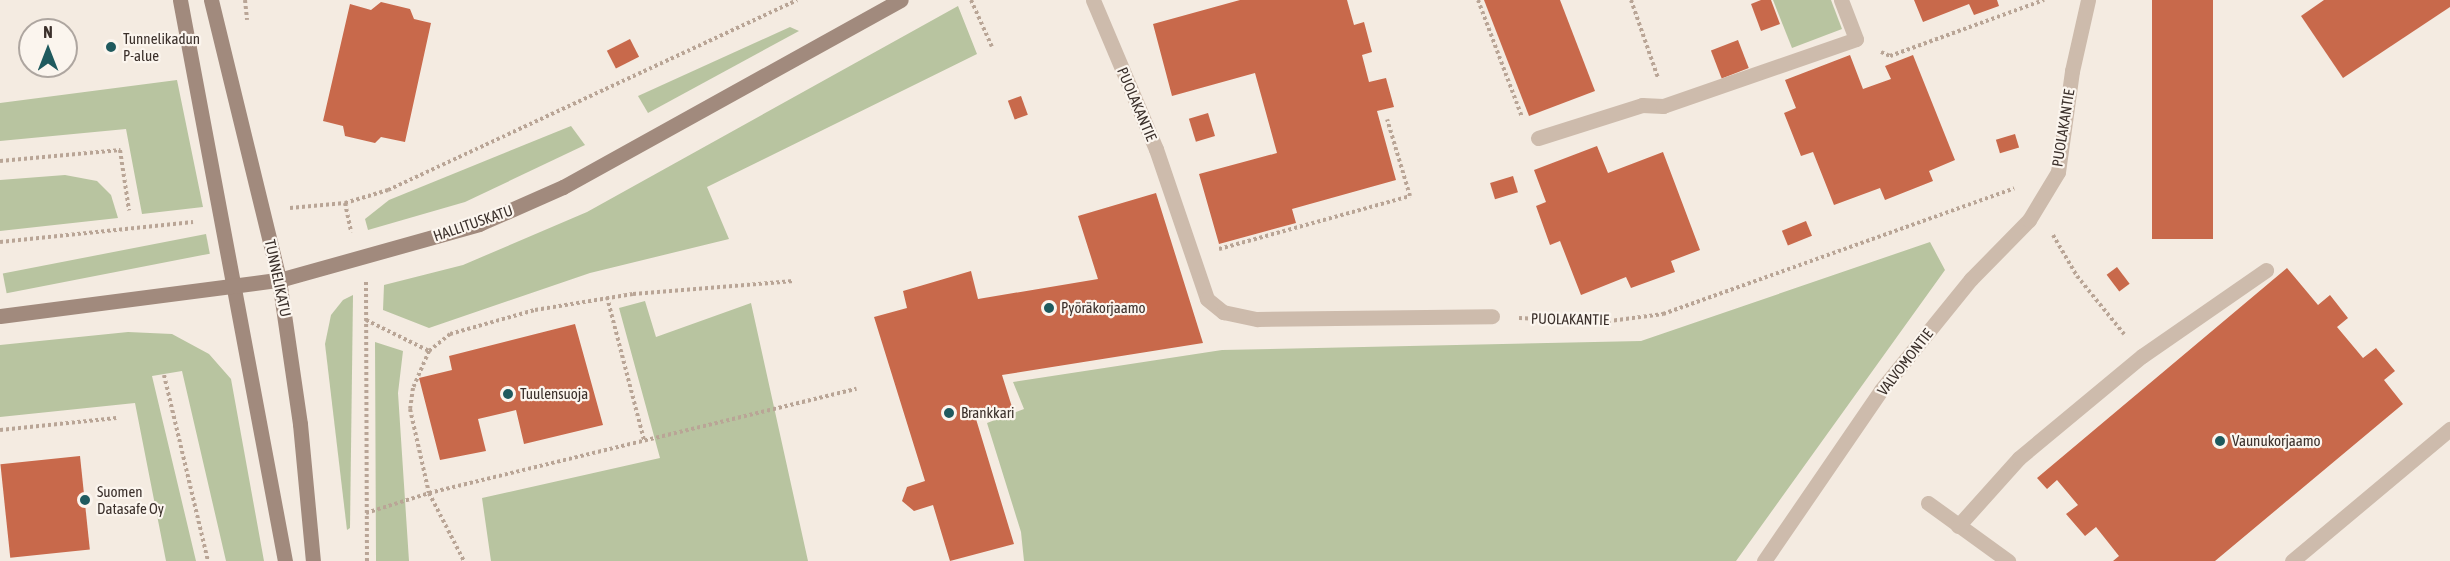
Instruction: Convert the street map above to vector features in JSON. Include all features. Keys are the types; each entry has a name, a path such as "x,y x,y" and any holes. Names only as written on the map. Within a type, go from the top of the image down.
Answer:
{"street":[{"path":"180,0 285,561"},
{"name":"TUNNELIKATU","path":"211,0 279,280 300,424 313,561"},
{"name":"HALLITUSKATU","path":"0,316 279,280 479,224 563,187 901,0"},
{"name":"PUOLAKANTIE","path":"1093,0 1156,149 1207,299 1223,312 1257,319 1492,316"},
{"path":"1538,138 1642,105 1664,106 1856,39 1841,0"},
{"name":"PUOLAKANTIE","path":"2058,172 2072,71 2088,0"},
{"name":"VALVOMONTIE","path":"1764,561 1881,390 1971,279 2029,220 2058,172"},
{"path":"1958,526 2019,458 2142,356 2266,270"},
{"path":"2292,561 2450,429"},
{"path":"1928,503 2007,561"}],"path":[{"path":"288,208 345,203 388,190 797,0"},
{"path":"971,0 992,47"},
{"path":"1478,0 1523,119"},
{"path":"1631,0 1660,84 1642,105"},
{"path":"1856,39 1890,56 2044,0"},
{"path":"1192,256 1369,210 1410,196 1387,119"},
{"path":"0,161 120,150 129,210"},
{"name":"PUOLAKANTIE","path":"1492,316 1602,322 1664,314 2058,172"},
{"path":"345,203 352,234"},
{"path":"0,242 206,220"},
{"path":"2053,235 2077,276 2142,356"},
{"path":"464,561 429,492 410,410 413,388 429,351 450,334 535,310 607,297 793,281"},
{"path":"367,286 367,561"},
{"path":"607,297 644,440"},
{"path":"366,320 429,351"},
{"path":"164,375 208,561"},
{"path":"366,513 429,492 856,389"},
{"path":"0,430 116,418"}],"green space":[{"path":"1773,0 1831,0 1842,29 1792,48"},
{"path":"958,6 977,54 707,187 729,239 590,273 429,328 383,310 384,285 463,265 587,212"},
{"path":"790,27 799,31 648,113 638,96"},
{"path":"177,80 203,207 142,214 126,129 0,141 0,103"},
{"path":"571,126 585,145 465,202 368,230 365,219 389,200"},
{"path":"65,175 97,181 111,195 118,218 0,231 0,180"},
{"path":"206,234 210,254 7,293 3,273"},
{"path":"1930,242 1945,270 1736,561 1024,561 1021,532 987,423 1024,409 1013,382 1222,350 1641,341"},
{"path":"353,295 350,528 347,530 325,344 331,315 343,300"},
{"path":"645,301 656,337 751,303 808,561 491,561 482,498 660,458 619,308"},
{"path":"128,332 172,334 209,354 231,379 264,561 226,561 182,371 152,376 196,561 166,561 135,403 0,417 0,345"},
{"path":"375,342 403,351 398,393 409,561 376,561"}],"building":[{"path":"1240,0 1347,0 1354,25 1364,22 1372,52 1362,55 1369,82 1386,78 1394,107 1377,111 1396,180 1292,209 1296,223 1219,244 1199,174 1277,153 1255,73 1172,96 1153,24"},
{"path":"1484,0 1560,0 1595,91 1529,116"},
{"path":"1761,0 1771,0 1780,24 1761,31 1751,4"},
{"path":"1914,0 1997,0 1999,6 1974,15 1969,4 1923,22"},
{"path":"2152,0 2213,0 2213,239 2152,239"},
{"path":"2324,0 2450,0 2450,7 2343,78 2301,16"},
{"path":"381,2 410,9 414,19 431,23 405,142 381,137 375,143 345,136 343,126 323,121 350,4 371,10"},
{"path":"630,39 639,57 616,69 607,51"},
{"path":"1738,40 1749,68 1722,78 1711,50"},
{"path":"1850,55 1863,89 1891,79 1885,66 1913,55 1955,160 1929,171 1933,181 1885,200 1880,188 1834,205 1813,152 1801,156 1784,113 1796,108 1785,80"},
{"path":"1021,96 1028,115 1015,120 1008,101"},
{"path":"1208,113 1215,136 1196,142 1189,119"},
{"path":"2015,134 2019,147 2000,153 1996,140"},
{"path":"1597,146 1608,173 1663,152 1700,250 1671,261 1675,272 1631,288 1626,277 1581,295 1560,241 1550,245 1536,206 1546,202 1534,170"},
{"path":"1513,176 1518,192 1495,199 1490,183"},
{"path":"1156,193 1203,343 1002,375 1012,407 976,419 1014,544 950,561 933,505 914,511 902,501 907,487 925,481 874,317 907,308 903,291 971,271 978,299 1098,279 1078,216"},
{"path":"1806,221 1812,236 1788,246 1782,231"},
{"path":"2117,267 2130,284 2119,292 2107,275"},
{"name":"Vaunukorjaamo","path":"2287,268 2318,305 2330,295 2348,318 2337,327 2363,358 2376,348 2395,371 2384,380 2403,404 2215,561 2113,561 2119,556 2096,527 2085,536 2066,514 2078,505 2057,480 2047,489 2037,478"},
{"name":"Tuulensuoja","path":"575,324 603,425 524,444 516,410 478,419 486,451 440,460 419,378 452,370 449,356"},
{"path":"80,456 90,549 10,558 0,464"}],"place":[{"name":"Tunnelikadun P-alue","path":"111,47"},
{"name":"Pyöräkorjaamo","path":"1049,308"},
{"name":"Tuulensuoja","path":"508,394"},
{"name":"Brankkari","path":"949,413"},
{"name":"Vaunukorjaamo","path":"2220,441"},
{"name":"Suomen Datasafe Oy","path":"85,500"}]}
